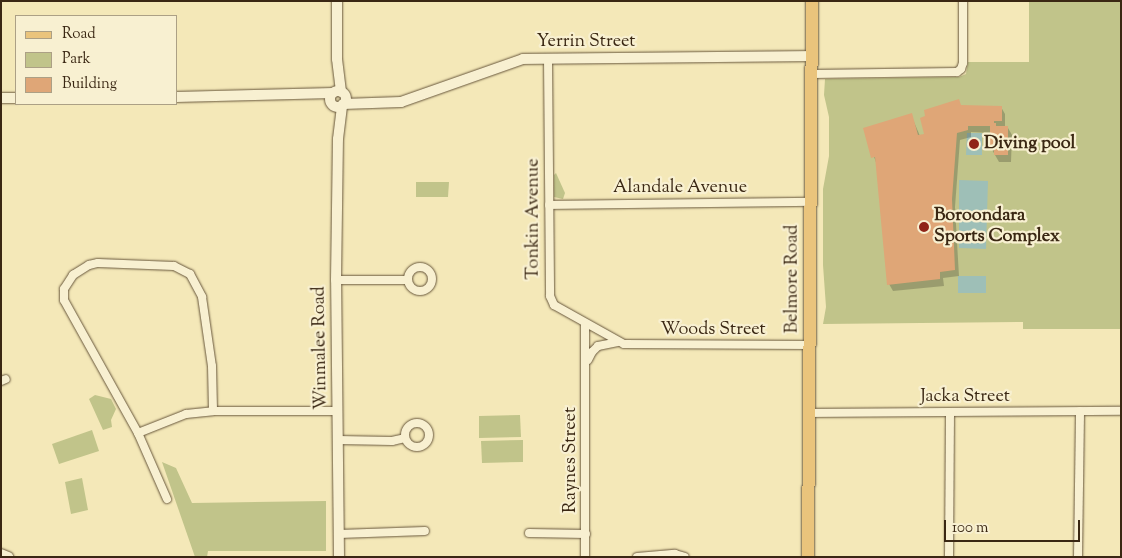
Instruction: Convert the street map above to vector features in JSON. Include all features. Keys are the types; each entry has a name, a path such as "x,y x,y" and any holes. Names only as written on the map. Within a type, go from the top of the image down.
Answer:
{"main road":[{"name":"Belmore Road","path":"808,557 812,1"}],"street":[{"name":"Winmalee Road","path":"337,1 336,280 339,557"},
{"path":"812,74 959,71 963,63 963,1"},
{"name":"Yerrin Street","path":"178,97 312,94 367,102 401,102 518,60 548,58 812,56"},
{"name":"Tonkin Avenue","path":"548,58 550,300 558,307 618,342"},
{"path":"1,98 15,98"},
{"name":"Alandale Avenue","path":"549,205 811,202"},
{"path":"167,499 138,433 64,300 64,289 73,274 89,265 174,266 190,274 202,297 212,366 213,411"},
{"path":"336,280 408,280"},
{"name":"Raynes Street","path":"585,557 586,324"},
{"path":"587,363 594,348 602,344 618,342"},
{"name":"Woods Street","path":"618,342 634,345 810,345"},
{"path":"138,433 178,416 213,411 338,411"},
{"path":"1078,557 1080,411"},
{"name":"Jacka Street","path":"809,413 1121,411"},
{"path":"949,557 950,412"},
{"path":"338,440 392,441 405,438"},
{"path":"339,534 425,531"},
{"path":"530,533 586,534"},
{"path":"1,554 8,557"},
{"path":"638,557 670,554 685,557"}],"green space":[{"name":"Boroondara Sports Complex","path":"1029,1 1121,1 1121,329 1023,329 1023,322 823,324 826,307 823,265 823,189 829,156 829,117 824,95 825,79 959,77 966,74 968,62 1029,62"},
{"path":"556,173 565,193 563,199 554,197 554,175"},
{"path":"416,182 449,182 448,197 416,197"},
{"path":"95,395 111,399 116,409 111,420 112,427 103,430 89,399"},
{"path":"520,415 521,437 479,438 479,416"},
{"path":"92,430 99,451 59,464 52,444"},
{"path":"523,440 523,462 482,463 481,441"},
{"path":"162,462 176,468 192,503 326,501 326,551 208,551 207,557 195,557"},
{"path":"82,478 88,510 71,514 65,482"}],"water":[{"name":"Diving pool","path":"967,133 982,133 982,155 966,155"},
{"path":"959,180 988,181 986,249 959,248"},
{"path":"958,276 986,276 986,293 958,293"}],"building":[{"path":"959,99 961,105 1002,106 1002,121 994,121 994,123 996,123 996,126 1008,126 1008,155 994,155 994,149 990,149 990,126 968,126 968,130 957,133 952,199 955,270 940,272 940,279 887,285 875,157 871,158 863,128 912,113 918,135 924,134 920,118 925,116 924,110"}],"place":[{"name":"Diving pool","path":"974,144"},
{"name":"Boroondara Sports Complex","path":"924,227"}]}
